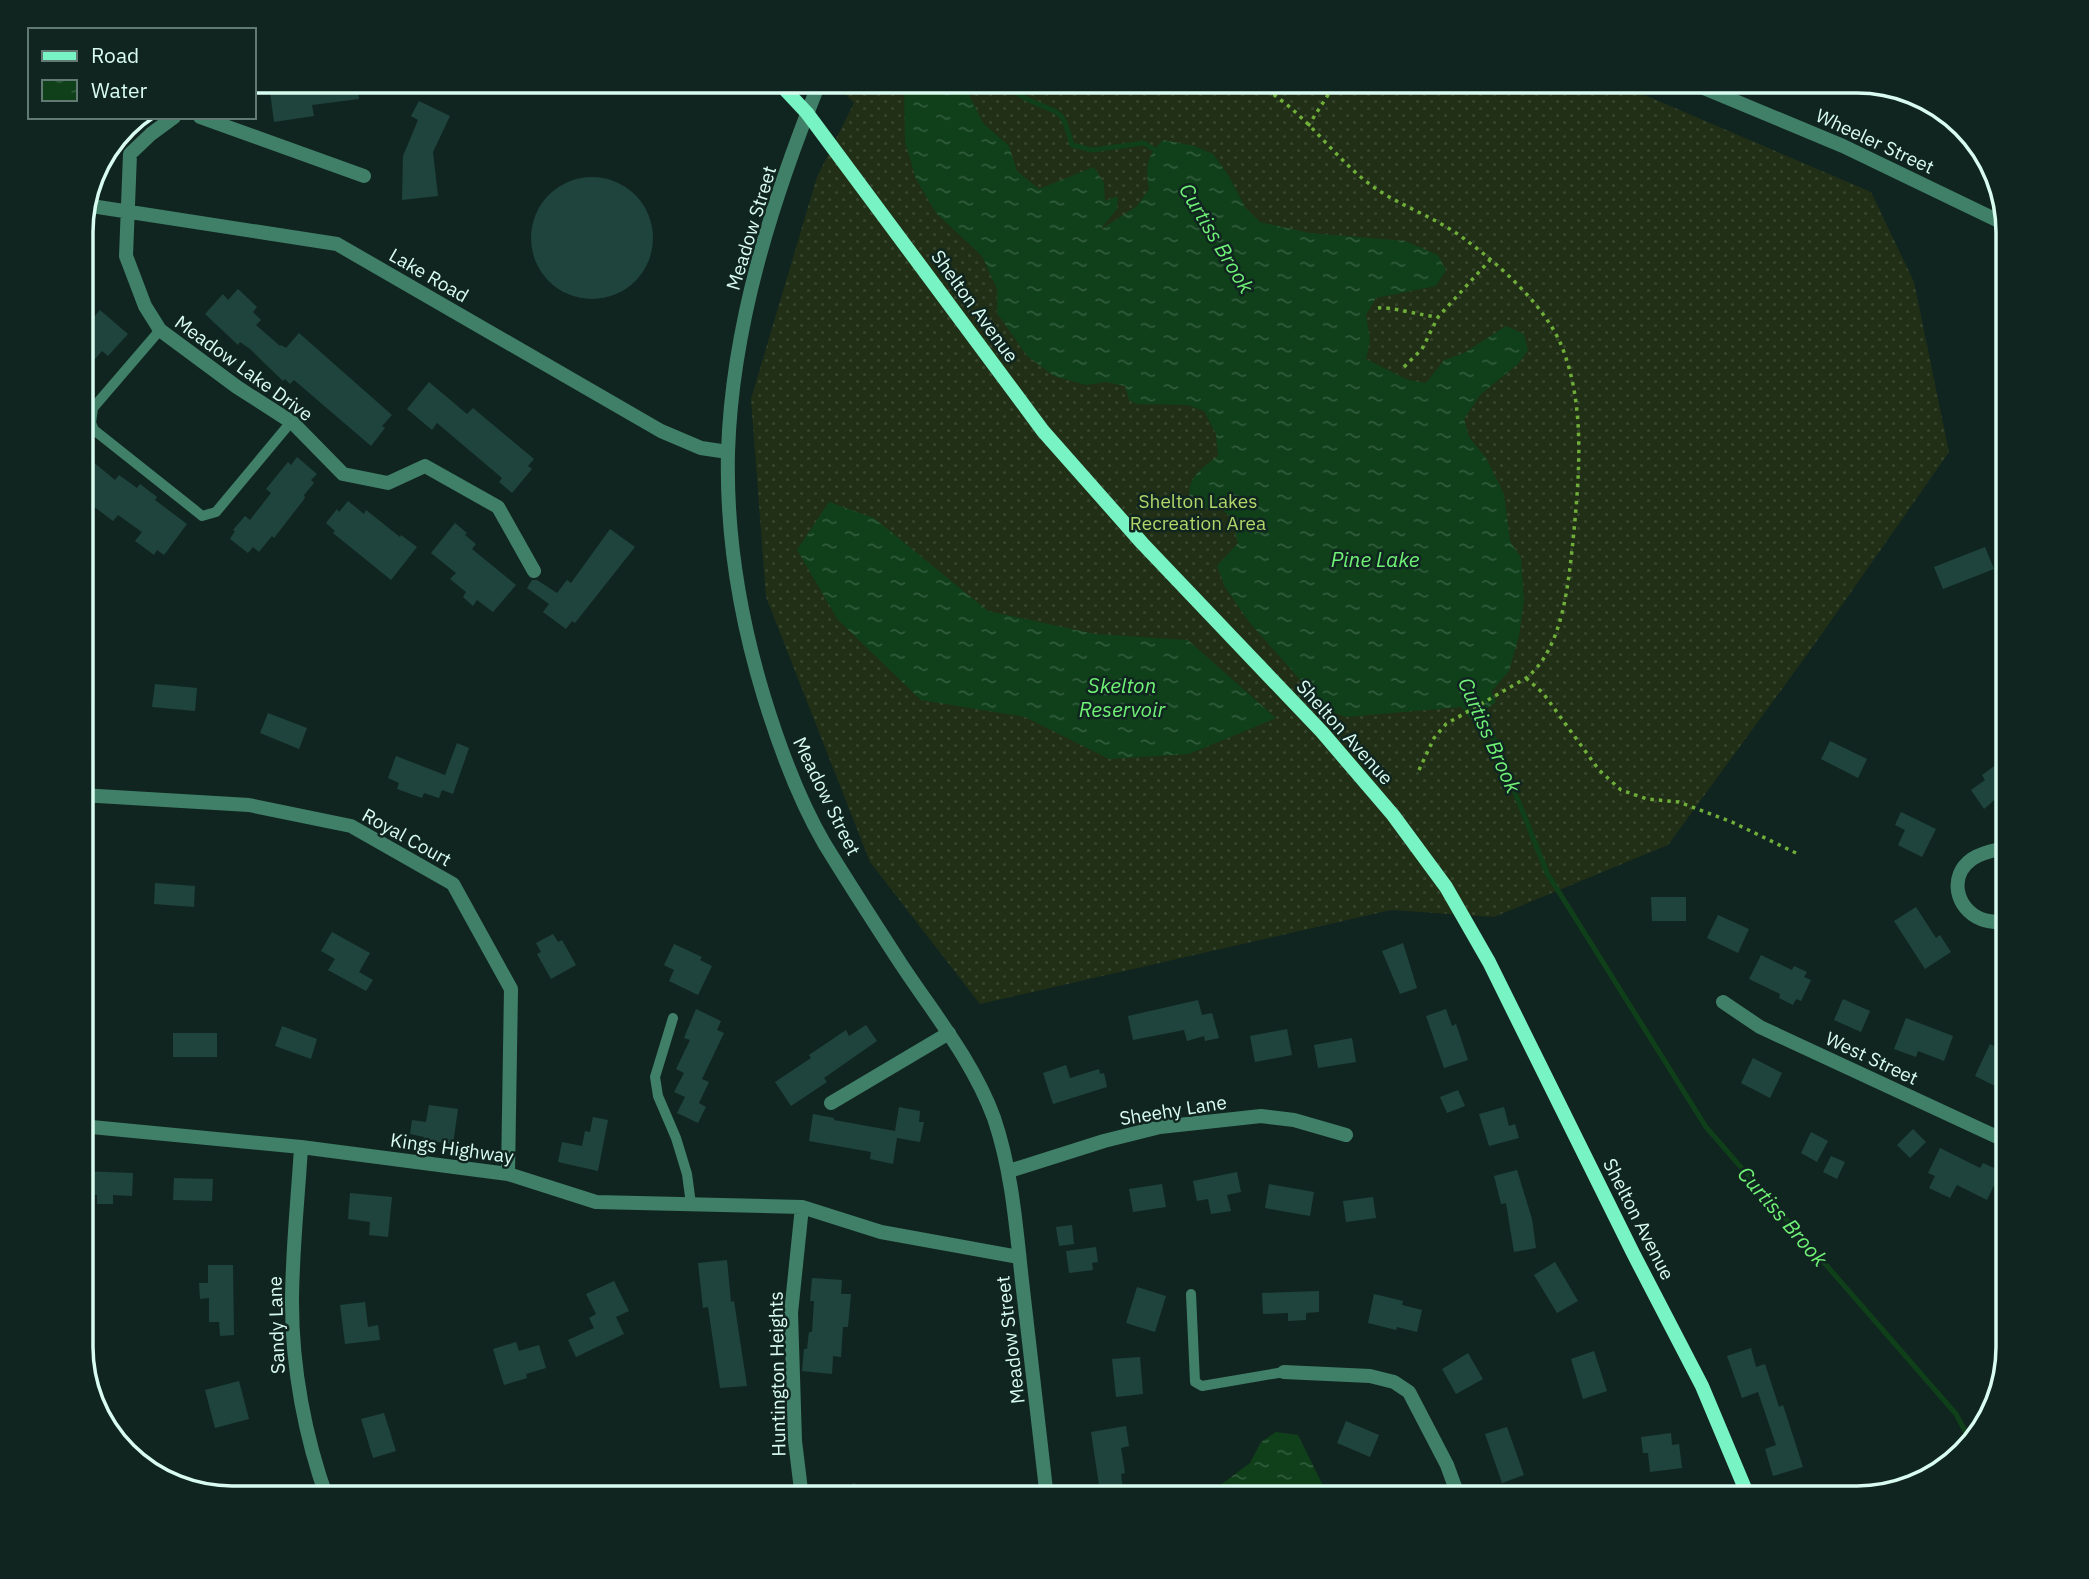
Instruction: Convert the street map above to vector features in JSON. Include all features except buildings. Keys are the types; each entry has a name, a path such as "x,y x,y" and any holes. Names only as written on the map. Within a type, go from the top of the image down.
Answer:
{"main road":[{"name":"Shelton Avenue","path":"789,93 807,113 1043,431 1133,533 1322,732 1393,815 1439,876 1489,962 1702,1386 1744,1486"}],"street":[{"name":"Meadow Street","path":"815,93 759,253 745,315 733,392 728,452 730,522 739,595 754,662 780,748 822,839 949,1033 975,1077 993,1117 1009,1171 1045,1486"},
{"name":"Wheeler Street","path":"1718,93 1843,146 1995,219"},
{"name":"Meadow Lake Drive","path":"171,119 130,154 126,256 145,306 160,330 291,422 343,474 387,483 425,466 498,507 534,570"},
{"path":"206,119 364,176"},
{"name":"Lake Road","path":"95,206 337,244 661,431 701,448 728,452"},
{"name":"Royal Court","path":"93,796 248,805 351,826 453,884 512,989 508,1174"},
{"path":"1996,850 1971,859 1958,876 1957,889 1958,898 1973,915 1984,921 1996,922"},
{"name":"West Street","path":"1723,1002 1760,1027 1996,1136"},
{"path":"831,1103 949,1033"},
{"name":"Sheehy Lane","path":"1009,1171 1104,1141 1160,1128 1261,1116 1294,1120 1346,1135"},
{"name":"Kings Highway","path":"93,1127 300,1147 508,1174 596,1202 802,1207 881,1232 1019,1257"},
{"name":"Sandy Lane","path":"300,1147 292,1304 298,1384 322,1486"},
{"name":"Huntington Heights","path":"800,1486 795,1441 791,1313 802,1207"},
{"path":"1284,1372 1370,1376 1394,1382 1409,1392 1447,1465 1454,1486"}],"lane":[{"path":"93,408 160,330"},
{"path":"93,427 202,516 216,512 291,422"},
{"path":"673,1018 655,1077 657,1096 676,1138 687,1174 691,1204"},
{"path":"1191,1294 1195,1382 1202,1386 1284,1372"}],"path":[{"path":"1272,93 1375,189 1466,239 1490,260 1545,316 1562,346 1572,383 1578,431 1577,496 1570,567 1555,636 1547,656 1536,670 1455,717 1434,738 1418,772"},
{"path":"1308,127 1329,93"},
{"path":"1404,367 1422,349 1438,317 1490,260"},
{"path":"1378,308 1438,317"},
{"path":"1526,678 1543,694 1599,770 1621,790 1647,799 1679,802 1732,822 1798,854"}],"green space":[{"name":"Shelton Lakes Recreation Area","path":"844,93 1640,93 1871,192 1914,282 1949,452 1814,645 1668,845 1494,917 1391,910 980,1004 870,862 766,597 751,399 817,177 854,103"}],"water":[{"name":"Pine Lake","path":"904,93 969,93 983,123 1009,146 1017,171 1039,189 1094,167 1104,183 1105,201 1118,196 1117,209 1100,230 1137,206 1149,189 1148,163 1163,140 1195,146 1213,154 1229,176 1245,207 1260,222 1310,233 1405,241 1438,255 1446,270 1436,286 1376,298 1366,315 1370,340 1366,359 1408,380 1426,383 1444,360 1464,353 1506,326 1524,334 1528,350 1518,364 1480,395 1464,419 1469,437 1486,458 1504,494 1510,541 1521,558 1524,600 1519,636 1509,671 1491,692 1496,702 1472,720 1461,707 1346,717 1327,710 1249,622 1225,587 1217,566 1238,543 1231,518 1222,509 1204,508 1190,499 1189,492 1193,479 1201,469 1218,456 1216,434 1204,411 1188,405 1136,404 1129,400 1125,386 1106,382 1086,385 1054,376 1027,356 997,313 997,289 982,256 936,213 916,179 905,142"},
{"name":"Skelton Reservoir","path":"829,502 874,518 988,611 1095,634 1188,640 1276,718 1189,754 1109,759 1025,717 921,700 838,620 797,550"},
{"path":"1276,1432 1298,1435 1323,1486 1219,1486 1250,1463 1261,1442"}],"waterway":[{"name":"Curtiss Brook","path":"1017,93 1058,113 1065,123 1072,145 1092,150 1144,143 1158,152"},
{"name":"Curtiss Brook","path":"1481,707 1547,873 1706,1127 1956,1414 1966,1433"}]}
